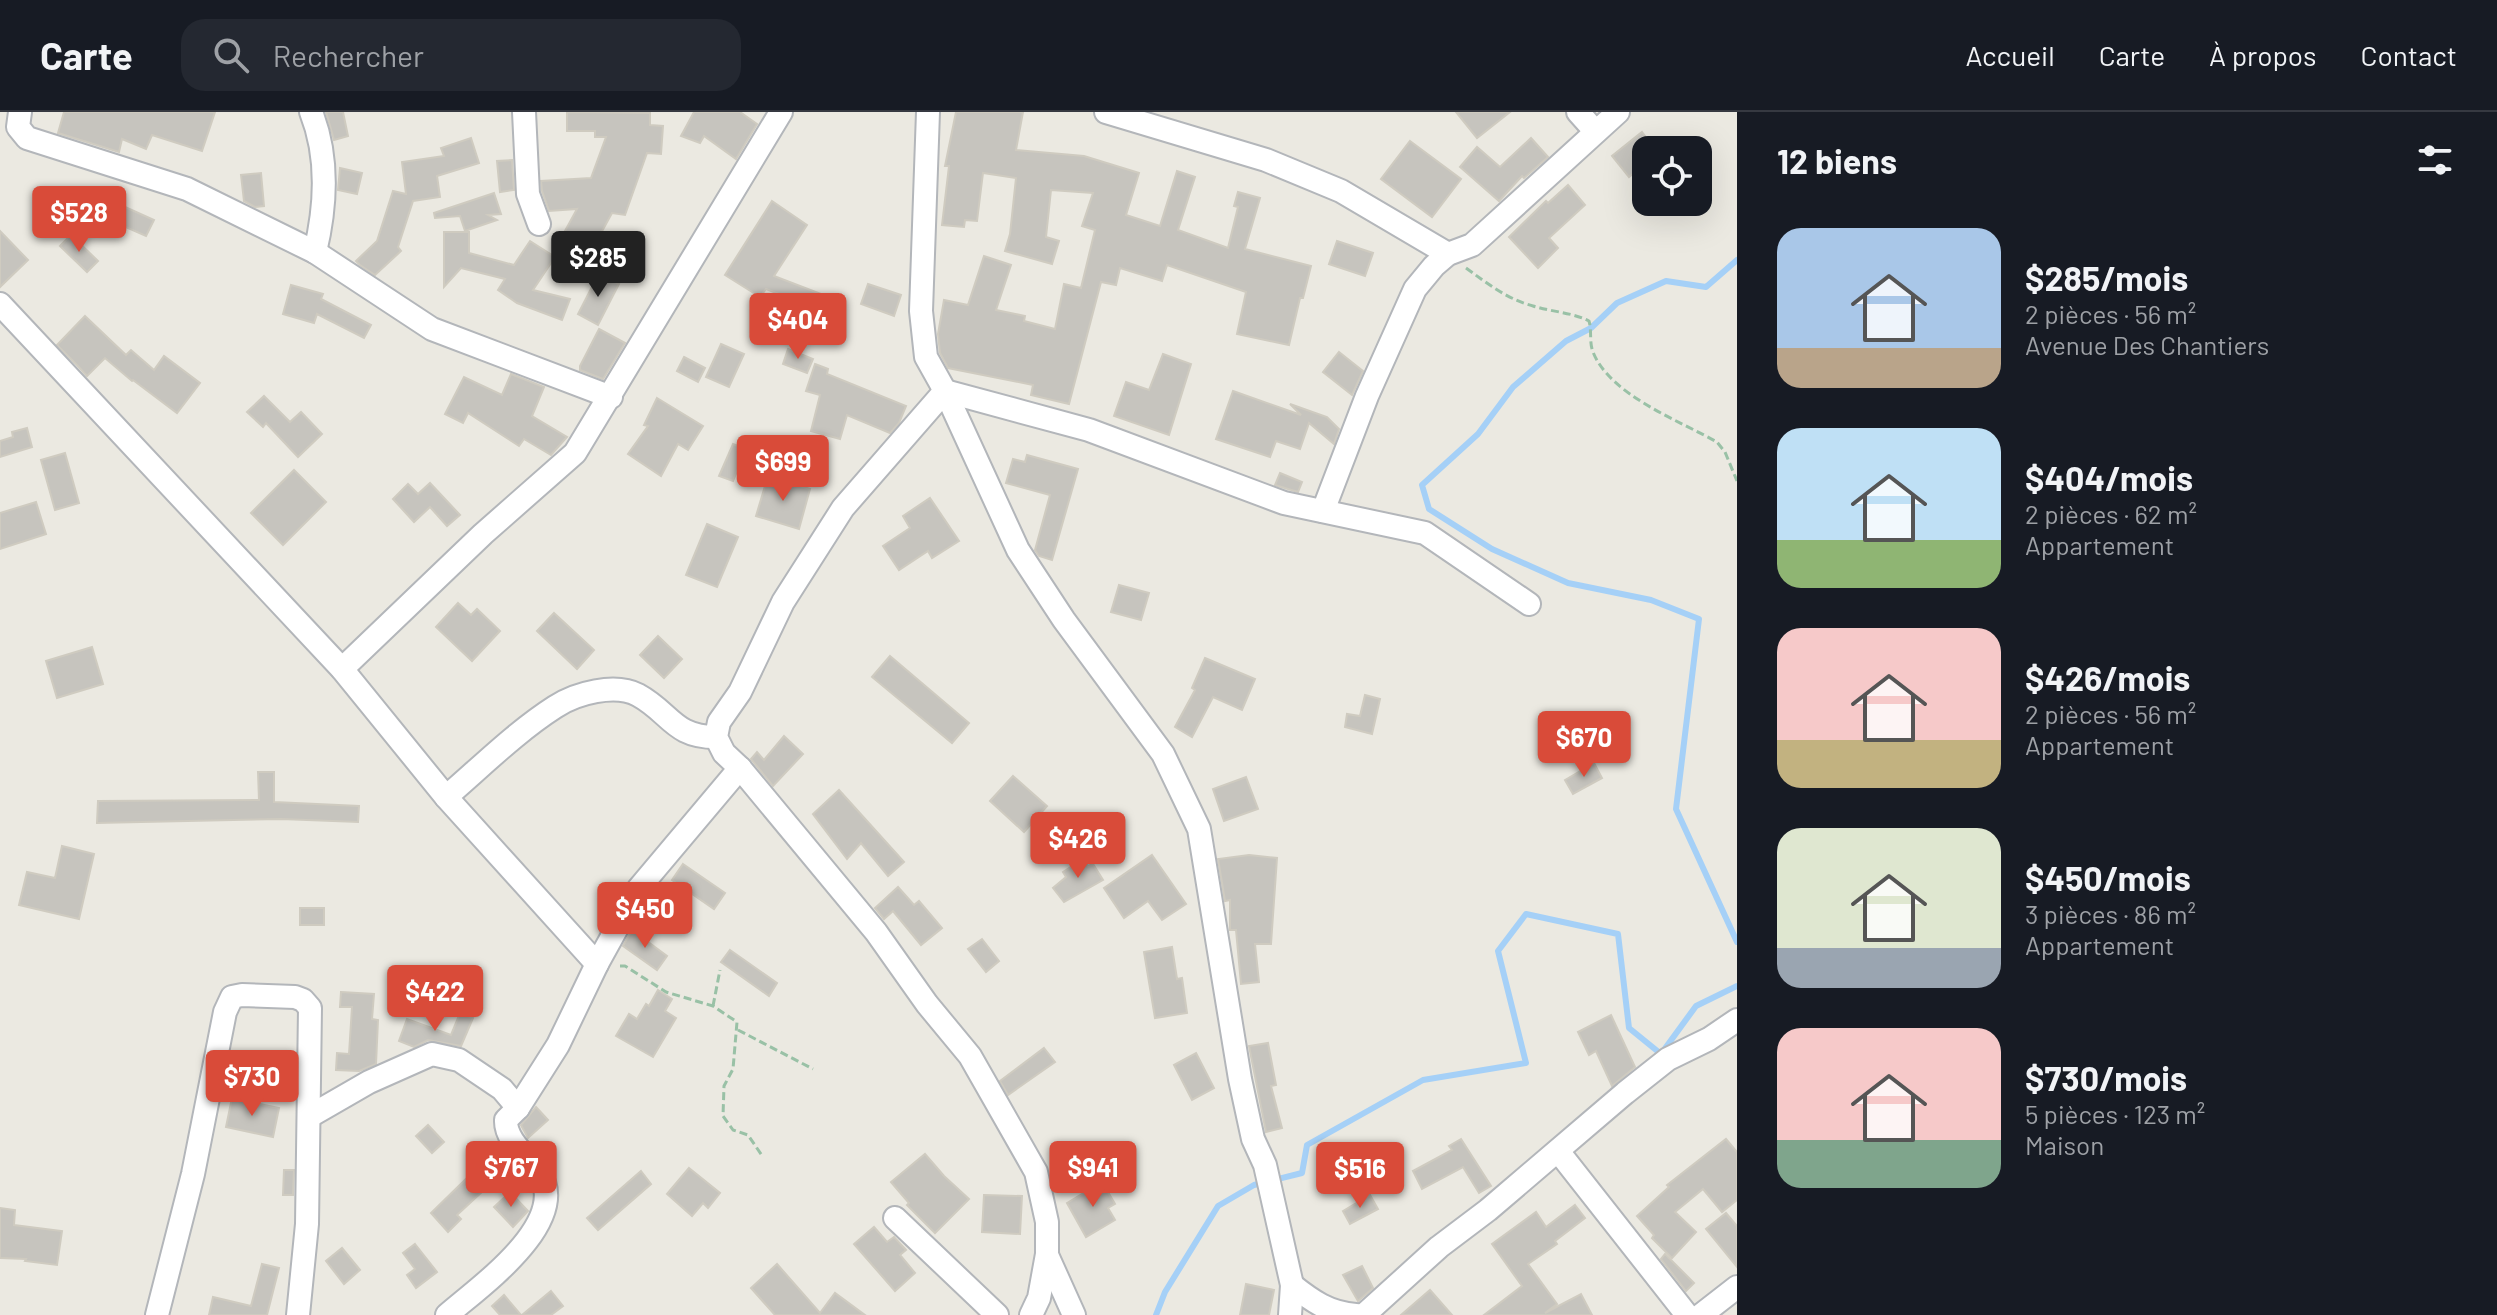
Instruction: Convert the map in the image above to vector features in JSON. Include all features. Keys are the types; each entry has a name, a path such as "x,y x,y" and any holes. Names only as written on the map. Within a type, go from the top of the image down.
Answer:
{"street":[{"path":"20,112 18,127 27,138 187,189 315,252 432,329 611,397"},
{"path":"311,112 321,137 323,172 324,217 315,252"},
{"path":"524,112 528,194 539,224"},
{"path":"342,669 483,534 575,453 781,112"},
{"path":"928,112 921,311 926,357 945,391 1018,550 1064,620 1163,754 1199,829 1240,1079 1253,1139 1265,1165 1292,1285 1290,1315"},
{"path":"1106,112 1266,160 1341,191 1448,254"},
{"path":"1578,112 1595,131"},
{"path":"1323,511 1367,396 1415,289 1434,266 1448,254 1472,245 1618,112"},
{"path":"0,304 342,669 446,797 597,964"},
{"path":"945,391 1089,430 1284,503 1425,533 1529,604"},
{"path":"945,391 843,508 809,556 761,644 740,692 719,722 716,737 724,753 740,768 876,932 927,1004 970,1056 1036,1172 1047,1222 1047,1254 1039,1298 1031,1315"},
{"path":"446,797 557,705 605,690 629,690 644,698 690,735 716,737"},
{"path":"447,1315 528,1243 542,1219 545,1189 541,1175 507,1132 506,1120 518,1108 558,1045 597,964 639,888 740,768"},
{"path":"157,1315 193,1174 225,1012 232,997 242,995 295,997 310,1008 307,1224 298,1315"},
{"path":"1364,1315 1439,1247 1488,1210 1668,1059 1709,1039 1737,1020"},
{"path":"310,1116 378,1077 432,1054 459,1060 502,1089 518,1108"},
{"path":"1558,1151 1687,1315"},
{"path":"895,1218 997,1315"},
{"path":"1047,1254 1074,1315"},
{"path":"1292,1285 1315,1304 1341,1314 1356,1315"},
{"path":"1701,1315 1737,1287"}],"path":[{"path":"1448,254 1503,295 1589,321 1593,352 1614,382 1644,404 1717,442 1725,452 1737,481"},
{"path":"597,964 625,966 666,992 713,1006 731,1015 737,1022 738,1030 733,1069 724,1086 723,1116 733,1130 748,1135 763,1157"},
{"path":"713,1006 720,970"},
{"path":"738,1030 813,1069"}],"building":[{"path":"64,112 215,112 202,151 152,135 146,149 122,139 119,152 58,133"},
{"path":"326,112 343,112 348,136 334,140"},
{"path":"567,112 650,113 650,125 663,126 661,154 647,153 625,215 612,213 583,266 554,251 577,209 549,211 541,181 591,178 606,137 595,137 595,131 567,131"},
{"path":"694,112 740,112 757,124 736,159 704,136 700,143 681,136"},
{"path":"956,112 1023,112 1016,150 1084,156 1139,173 1126,215 1160,226 1177,171 1195,177 1178,230 1228,248 1238,207 1234,206 1238,192 1260,198 1245,249 1311,266 1289,345 1237,334 1246,292 1167,265 1162,281 1120,268 1116,285 1101,282 1069,404 1031,395 1033,385 948,368 940,353 938,334 944,300 968,305 984,256 1011,265 996,310 1025,316 1024,321 1055,329 1064,284 1081,288 1095,230 1082,226 1093,193 1051,190 1046,237 1059,241 1052,264 1005,251 1010,234 1016,178 983,173 977,221 965,220 964,227 942,225 949,166 945,166"},
{"path":"1456,112 1510,112 1477,138"},
{"path":"471,138 479,163 437,176 440,197 413,201 398,247 401,251 375,275 360,265 356,261 377,241 393,191 406,194 402,162 444,156 441,148"},
{"path":"1531,138 1548,157 1524,178 1522,176 1499,201 1460,167 1477,147 1500,167"},
{"path":"1632,140 1632,175 1629,177 1612,156"},
{"path":"1410,141 1461,179 1432,217 1381,179"},
{"path":"512,160 514,190 500,192 497,161"},
{"path":"340,168 362,173 357,194 338,190"},
{"path":"261,173 264,206 255,207 244,201 241,175"},
{"path":"1568,185 1585,205 1549,238 1558,248 1538,268 1509,237 1546,201 1548,203"},
{"path":"94,193 154,220 146,236 89,211"},
{"path":"494,193 501,214 488,215 497,220 465,231 460,216 435,218 434,213"},
{"path":"772,201 807,225 774,276 829,297 823,311 766,289 760,297 725,275"},
{"path":"0,231 28,260 0,287"},
{"path":"444,232 469,232 469,253 514,265 530,241 555,257 533,290 570,299 562,320 517,303 498,290 505,279 461,268 444,287"},
{"path":"71,235 98,261 87,272 60,246"},
{"path":"1337,241 1373,253 1365,276 1329,264"},
{"path":"599,273 619,284 598,325 578,314"},
{"path":"868,284 901,295 894,316 861,304"},
{"path":"291,285 323,294 321,299 371,325 364,338 317,314 314,323 283,314"},
{"path":"85,316 126,355 131,350 154,370 164,356 200,383 177,413 105,358 87,376 57,345"},
{"path":"599,329 625,343 603,379 580,370"},
{"path":"721,344 744,354 729,387 706,377"},
{"path":"788,349 813,359 807,373 783,364"},
{"path":"1339,352 1363,371 1352,395 1323,372"},
{"path":"1163,354 1191,364 1169,435 1114,416 1126,382 1149,390"},
{"path":"684,357 705,368 698,382 677,371"},
{"path":"815,364 828,369 827,374 906,406 899,423 890,433 847,415 840,439 811,431 820,395 806,391"},
{"path":"511,374 544,387 532,416 567,437 551,455 524,439 519,446 468,413 463,423 445,414 464,377 502,395"},
{"path":"1233,391 1301,415 1290,404 1327,417 1339,429 1334,444 1309,423 1300,449 1276,441 1270,457 1216,439"},
{"path":"264,396 290,422 301,412 322,434 298,457 266,423 263,427 247,412"},
{"path":"657,398 703,426 688,450 678,444 661,476 628,454 648,426 644,425"},
{"path":"27,428 32,447 0,457 0,441 13,437 12,432"},
{"path":"733,444 746,449 733,481 719,476"},
{"path":"65,453 79,503 55,510 41,460"},
{"path":"1027,455 1078,469 1052,560 1039,556 1035,550 1050,495 1006,483 1013,459 1025,462"},
{"path":"294,470 326,502 283,545 251,513"},
{"path":"1280,473 1302,482 1298,492 1275,485"},
{"path":"768,476 810,489 799,529 756,516"},
{"path":"430,483 460,515 447,526 430,507 414,522 393,499 408,484 418,494"},
{"path":"930,498 959,541 932,558 928,551 899,570 883,546 910,528 903,516"},
{"path":"36,502 46,534 0,549 0,513"},
{"path":"707,524 738,537 717,587 686,575"},
{"path":"1119,585 1149,593 1141,620 1111,612"},
{"path":"458,603 471,615 477,609 500,631 472,661 436,627"},
{"path":"554,613 594,650 577,669 537,631"},
{"path":"658,636 682,659 664,678 640,655"},
{"path":"92,647 103,684 57,698 46,661"},
{"path":"890,656 969,723 952,743 872,677"},
{"path":"1205,658 1255,679 1242,710 1213,697 1192,737 1175,727 1195,690 1192,688"},
{"path":"1365,695 1380,699 1372,734 1345,727 1347,714 1360,716"},
{"path":"784,736 803,754 773,786 751,759 757,752 764,760"},
{"path":"1594,763 1602,778 1573,794 1565,780"},
{"path":"258,772 274,772 274,802 359,806 358,822 281,819 97,823 98,801 259,800"},
{"path":"1013,776 1047,806 1024,832 990,801"},
{"path":"1246,777 1258,809 1224,821 1213,789"},
{"path":"839,790 904,862 888,876 861,843 847,859 813,814"},
{"path":"62,846 94,854 79,919 19,905 27,872 55,878"},
{"path":"1152,855 1186,904 1162,920 1148,901 1124,918 1104,888"},
{"path":"1249,855 1277,858 1271,944 1255,944 1259,982 1241,984 1236,930 1230,930 1230,900 1225,901 1218,859"},
{"path":"1083,859 1088,866 1093,864 1103,880 1064,902 1053,888 1066,877 1063,872"},
{"path":"683,864 725,893 714,909 672,880"},
{"path":"898,887 914,905 919,901 942,928 921,945 893,911 884,919 875,908"},
{"path":"300,908 324,908 324,925 300,925"},
{"path":"632,930 667,956 657,970 623,946"},
{"path":"982,939 999,961 986,972 968,949"},
{"path":"1172,947 1177,979 1182,978 1187,1013 1155,1018 1144,952"},
{"path":"730,950 777,983 769,996 721,962"},
{"path":"658,990 672,999 665,1011 676,1018 653,1057 616,1036 629,1014 637,1019"},
{"path":"341,992 374,994 372,1019 378,1020 376,1064 359,1071 336,1070 337,1053 349,1054 352,1007 340,1007"},
{"path":"460,1013 473,1018 461,1046 428,1040 414,1047 399,1041 407,1019 451,1035"},
{"path":"1611,1015 1635,1067 1612,1086 1596,1051 1589,1055 1578,1032"},
{"path":"1268,1043 1276,1085 1271,1086 1282,1128 1266,1132 1249,1046"},
{"path":"1044,1048 1055,1062 1008,1095 1000,1081"},
{"path":"1196,1053 1214,1088 1192,1100 1174,1065"},
{"path":"232,1098 279,1108 273,1137 226,1127"},
{"path":"536,1107 548,1120 528,1138 521,1125"},
{"path":"428,1125 444,1142 432,1153 416,1136"},
{"path":"1461,1139 1491,1186 1479,1193 1463,1167 1422,1189 1413,1171 1452,1150 1449,1146"},
{"path":"1726,1139 1737,1152 1737,1200 1722,1212 1703,1189 1675,1212 1696,1232 1672,1258 1652,1238 1654,1235 1637,1216 1669,1187 1667,1185"},
{"path":"925,1154 969,1199 935,1233 907,1205 909,1203 891,1182"},
{"path":"689,1168 720,1193 708,1208 703,1203 692,1216 667,1194"},
{"path":"284,1170 294,1170 293,1195 283,1195"},
{"path":"641,1171 651,1184 598,1230 587,1218"},
{"path":"469,1176 483,1191 457,1215 461,1219 448,1232 431,1213"},
{"path":"1102,1182 1115,1204 1108,1208 1115,1220 1086,1237 1067,1203"},
{"path":"510,1192 528,1211 513,1227 494,1207"},
{"path":"984,1195 1022,1196 1020,1234 982,1232"},
{"path":"1370,1195 1378,1209 1350,1224 1343,1211"},
{"path":"1575,1205 1585,1218 1555,1241 1557,1244 1528,1264 1557,1304 1545,1313 1581,1294 1592,1315 1484,1315 1522,1286 1492,1244 1536,1212 1546,1227"},
{"path":"0,1208 15,1210 14,1225 62,1231 57,1265 0,1258"},
{"path":"1726,1213 1737,1226 1737,1267 1706,1229"},
{"path":"874,1227 887,1242 894,1237 906,1250 900,1255 915,1273 895,1291 854,1244"},
{"path":"415,1244 437,1272 416,1288 407,1275 415,1269 403,1253"},
{"path":"342,1248 360,1270 344,1284 326,1261"},
{"path":"1665,1254 1694,1283 1686,1291 1661,1259"},
{"path":"262,1264 279,1268 267,1315 209,1315 213,1297 251,1306"},
{"path":"777,1264 820,1313 835,1293 865,1315 775,1315 751,1288"},
{"path":"1362,1266 1373,1288 1358,1301 1343,1275"},
{"path":"1246,1284 1274,1290 1269,1315 1240,1315"},
{"path":"1430,1290 1452,1315 1401,1315"},
{"path":"551,1291 563,1306 551,1315 522,1315"},
{"path":"504,1295 521,1315 500,1315 492,1306"}],"waterway":[{"path":"1737,260 1706,287 1666,281 1617,303 1591,328 1566,341 1513,387 1478,434 1422,485 1429,509 1492,549 1568,583 1651,600 1699,619 1676,809 1737,942"},
{"path":"1156,1315 1165,1292 1218,1206 1254,1185 1302,1173 1307,1145 1423,1080 1526,1063 1498,951 1526,914 1618,934 1629,1028 1661,1054 1696,1006 1737,986"}]}
